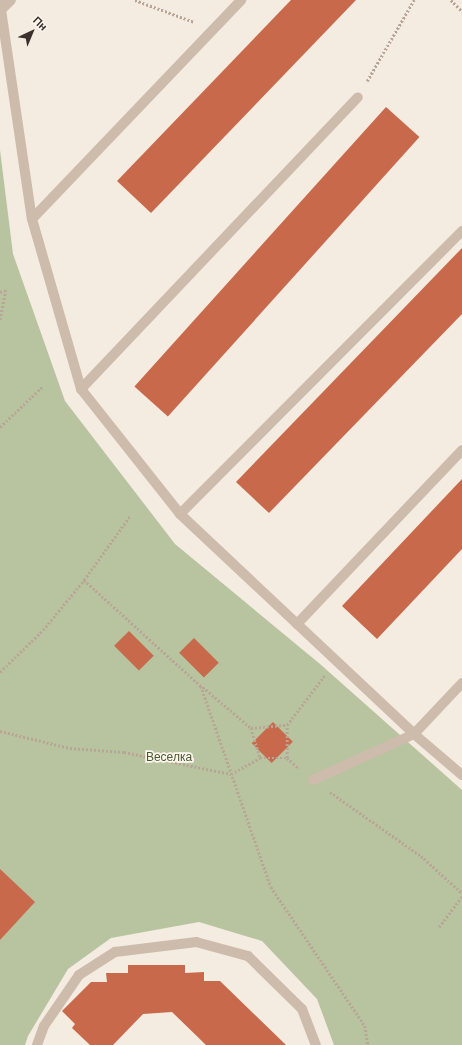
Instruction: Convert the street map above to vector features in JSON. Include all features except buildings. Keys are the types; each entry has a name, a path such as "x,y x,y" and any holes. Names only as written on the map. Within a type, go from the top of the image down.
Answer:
{"lane":[{"path":"11,0 0,7 32,219 81,388 180,514 414,734 462,775"},
{"path":"32,219 241,0"},
{"path":"81,388 358,97"},
{"path":"180,514 462,231"},
{"path":"297,624 462,450"},
{"path":"313,780 414,734 462,683"},
{"path":"37,1045 44,1026 79,975 115,952 196,942 248,956 302,1009 316,1045"}],"path":[{"path":"135,0 213,29"},
{"path":"358,97 414,0"},
{"path":"451,0 462,11"},
{"path":"0,292 6,290 0,321"},
{"path":"0,427 43,386"},
{"path":"0,672 43,630 84,580 130,516"},
{"path":"84,580 201,686 251,728 260,758"},
{"path":"201,686 271,887 365,1026 368,1045"},
{"path":"287,758 287,725 313,690"},
{"path":"251,728 287,725"},
{"path":"0,731 70,748 124,752 231,774 260,758 287,758 313,780 421,856 462,893"},
{"path":"439,927 462,896"}],"green space":[{"name":"Веселка","path":"0,150 13,254 65,401 175,544 320,664 462,790 462,1045 334,1045 317,999 262,941 199,922 111,938 68,969 28,1036 25,1045 0,1045"}]}
